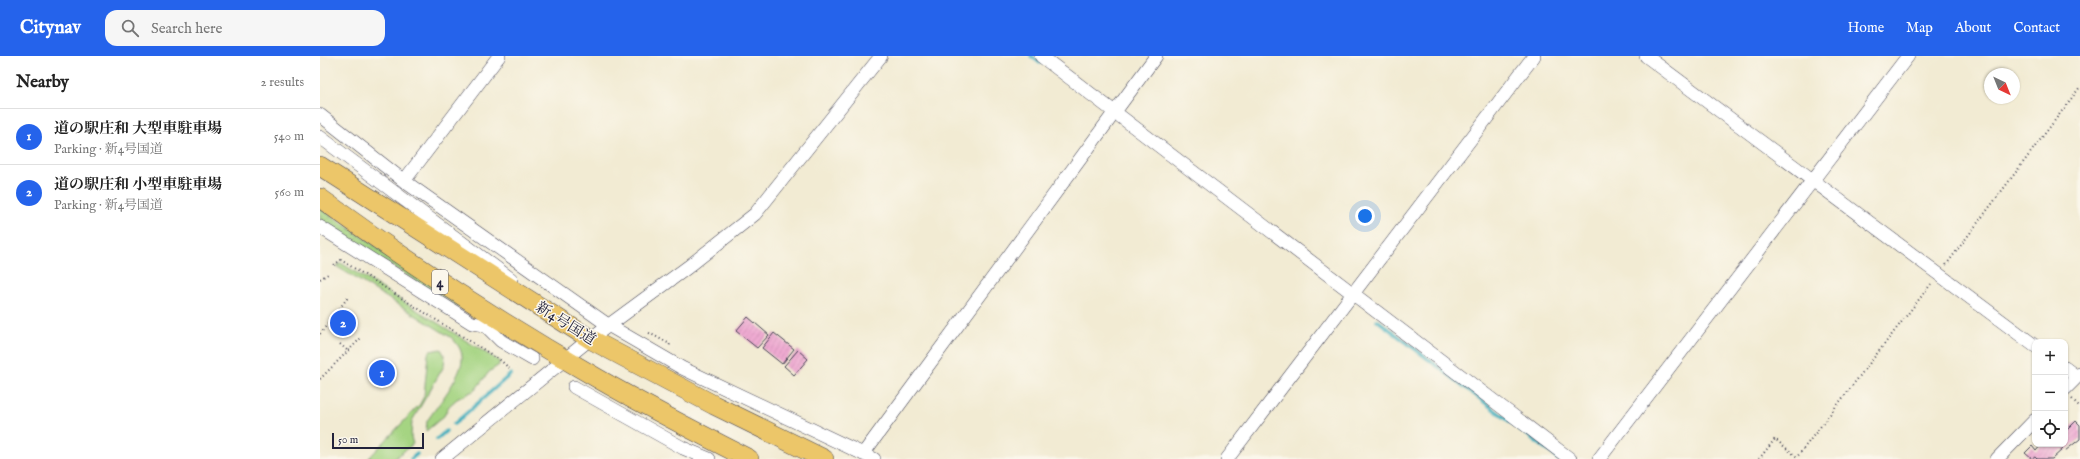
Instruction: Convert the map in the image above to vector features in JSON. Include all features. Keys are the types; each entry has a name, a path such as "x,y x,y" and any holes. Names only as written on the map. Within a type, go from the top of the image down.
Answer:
{"highway":[{"name":"新4号国道","path":"320,166 590,339 665,380 824,459"},
{"name":"新4号国道","path":"320,198 492,322 564,359 740,457"}],"street":[{"path":"404,181 499,56"},
{"path":"442,459 564,359 688,267 755,214 881,56"},
{"path":"1040,56 1570,459"},
{"path":"320,115 404,181 608,325 682,368 868,456 1114,112 1156,56"},
{"path":"1227,459 1534,56"},
{"path":"1646,56 2032,344"},
{"path":"1599,459 1908,56"},
{"path":"320,136 384,186 489,261 537,304"},
{"path":"320,227 472,323 492,322 501,341 532,359"},
{"path":"665,380 682,368"},
{"path":"2068,370 2079,376 2068,386"},
{"path":"574,387 683,448 709,459"},
{"path":"1997,459 2032,423"}],"path":[{"path":"1759,459 1775,439 1797,457 1939,274 2080,87"},
{"path":"334,265 341,260 500,360 509,368"},
{"path":"320,278 328,274"},
{"path":"320,334 349,296"},
{"path":"320,379 362,337"},
{"path":"340,344 348,351"}],"green space":[{"path":"320,208 484,319 481,321 320,222"},
{"path":"341,263 499,361 499,365 489,372 475,390 457,399 449,406 444,416 426,431 427,421 458,375 462,360 460,348 452,338 336,266"},
{"path":"441,349 445,356 444,366 412,421 411,437 413,444 394,459 368,459 420,404 424,396 428,354 430,351"}],"building":[{"path":"748,317 769,335 757,348 736,331"},
{"path":"774,333 794,349 782,364 762,348"},
{"path":"798,350 808,359 794,375 784,366"},
{"path":"2076,421 2080,425 2080,439 2065,451 2063,449 2052,459 2037,459 2035,457 2032,459 2025,453 2032,446 2036,451 2039,447 2068,447 2068,429"}],"waterway":[{"path":"1031,56 1040,63"},
{"path":"1377,320 1559,459"},
{"path":"454,424 511,374"},
{"path":"437,439 446,431"},
{"path":"411,459 417,454"}],"place":[{"name":"道の駅庄和 小型車駐車場","path":"343,323"},
{"name":"道の駅庄和 大型車駐車場","path":"382,373"}]}
